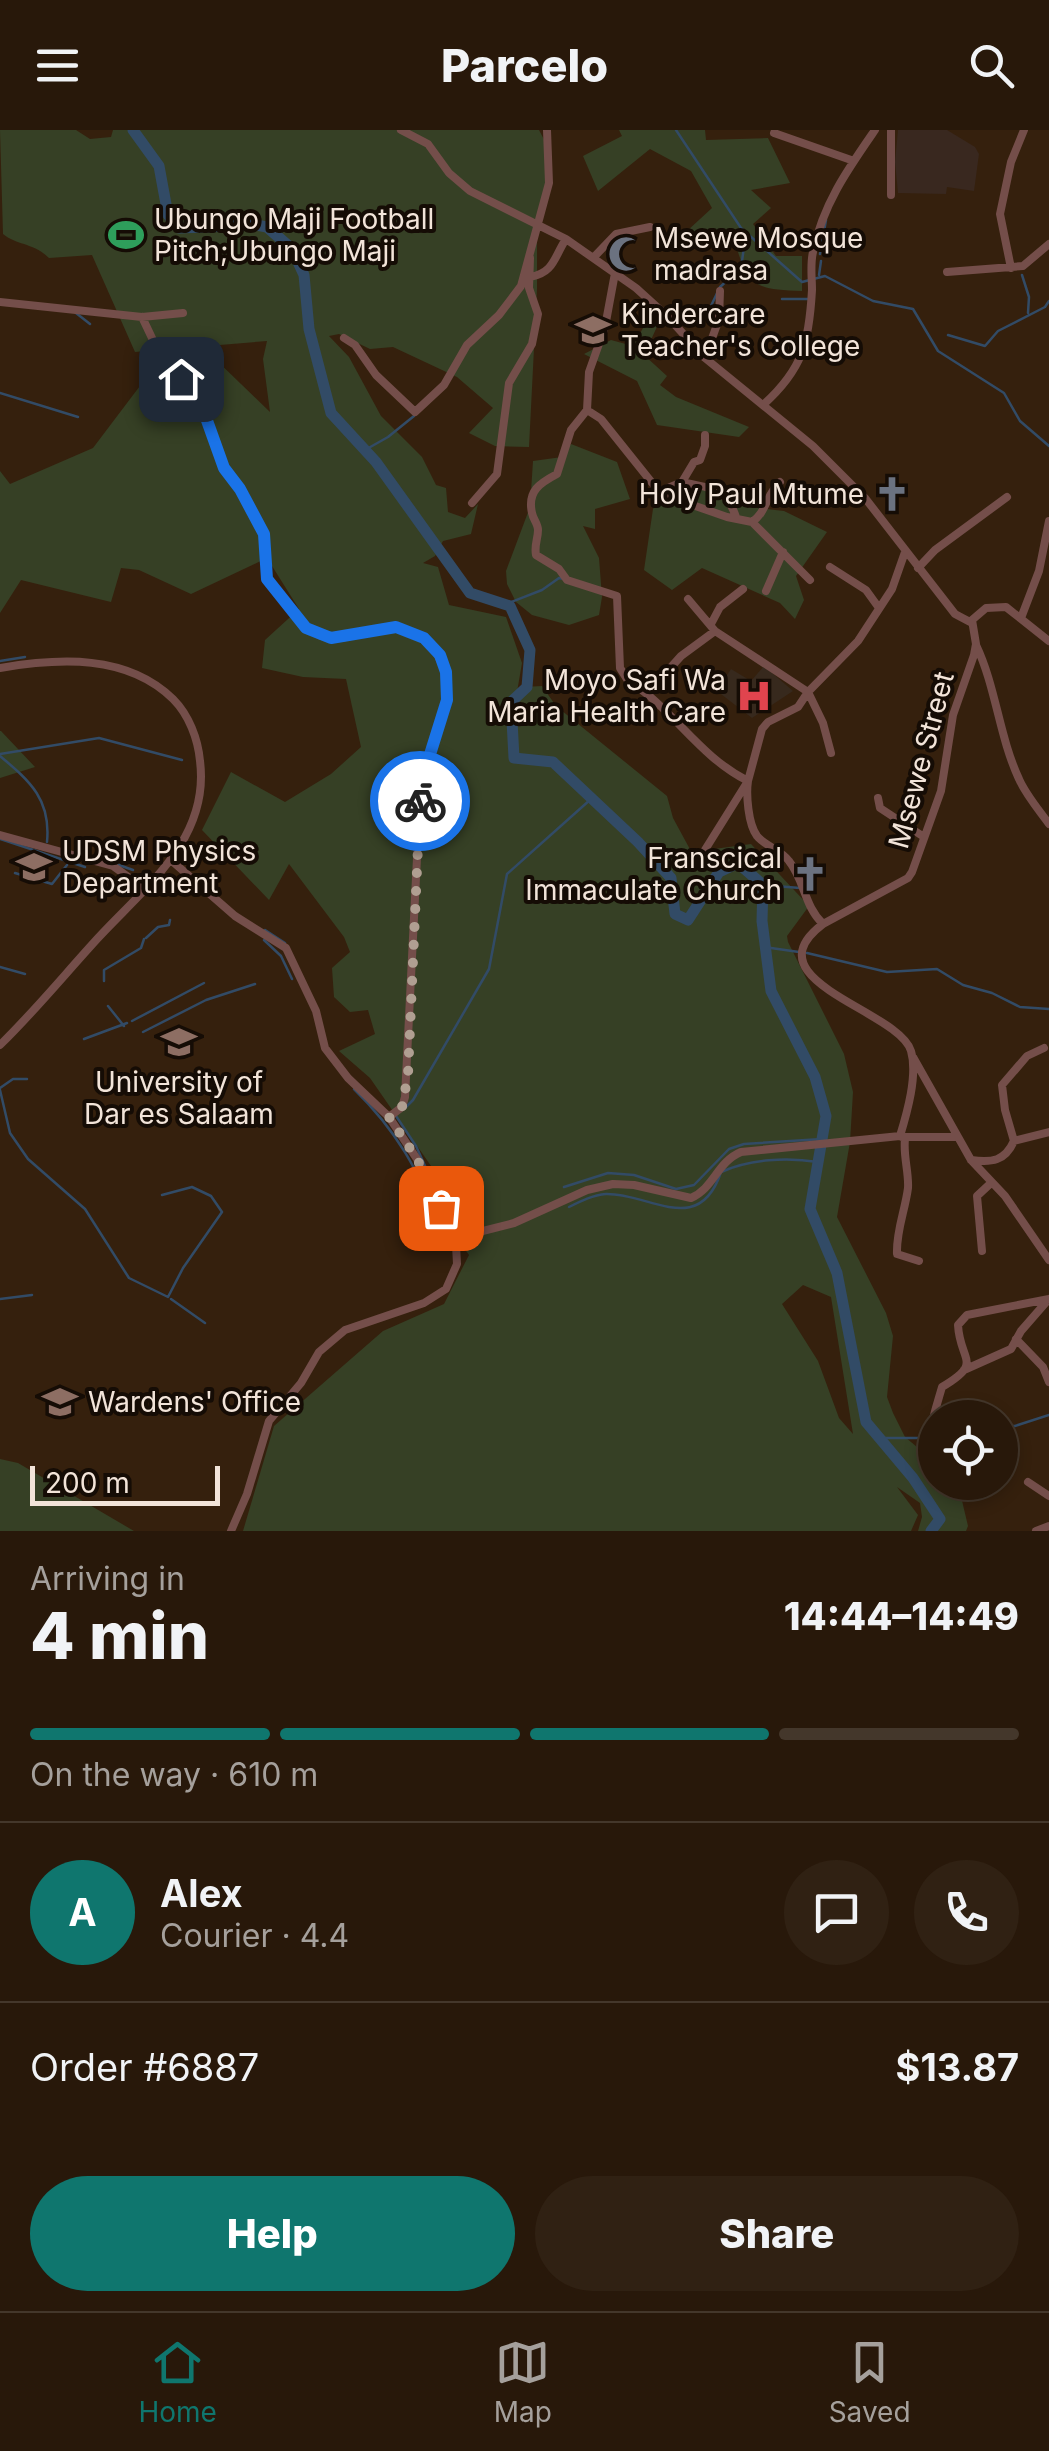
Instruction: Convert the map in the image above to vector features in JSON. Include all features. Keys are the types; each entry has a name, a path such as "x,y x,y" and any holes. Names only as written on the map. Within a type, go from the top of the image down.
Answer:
{"street":[{"path":"401,130 428,144 445,169 466,188 566,239 668,317 705,358 813,446 865,498 955,614 972,623 986,608 1006,607 1049,641"},
{"path":"344,338 355,345 376,375 415,412 444,385 466,345 514,297 525,274 528,249 549,183 548,130"},
{"path":"763,406 789,381 797,367 810,316 812,256 837,184 875,130"},
{"path":"890,130 890,195"},
{"path":"1010,268 1000,214 1024,130"},
{"path":"774,133 854,161"},
{"path":"594,257 616,234 650,227"},
{"path":"530,277 542,275 554,266 566,239"},
{"path":"947,272 1029,263 1049,244"},
{"path":"472,503 498,474 509,384 532,344 538,314 529,288 532,266 528,249"},
{"path":"615,273 605,327 588,372 587,410 571,430 557,474 541,482 532,494 532,514 538,530 534,549 536,556 559,569 568,580 617,596 620,668 627,679 673,717 701,750 748,780"},
{"path":"705,358 718,319 720,291"},
{"path":"5,302 142,317 183,313"},
{"path":"142,317 161,357 200,401 224,468 264,534 267,579 306,628 331,638 396,627 424,638 440,655 446,672 447,700 427,764 416,835 407,1086 402,1107 389,1117"},
{"path":"587,410 601,419 634,456 659,492 752,522 810,580"},
{"path":"682,482 694,462 701,459 705,434"},
{"path":"659,492 682,482 713,487 732,502 736,517"},
{"path":"752,522 760,517 768,504 767,498 780,482"},
{"path":"918,568 934,550 1008,496"},
{"path":"1021,618 1039,570 1049,521"},
{"path":"766,592 783,552"},
{"path":"822,924 806,902 802,884 789,861 757,836 746,793 748,780 762,729 768,722 792,712 858,641 894,584 905,552"},
{"path":"830,567 866,590 880,608"},
{"path":"647,694 680,656 713,627 728,598 743,589"},
{"path":"688,599 713,627 808,692 823,723 831,753"},
{"name":"Msewe Street","path":"911,1052 904,1038 890,1025 822,988 809,976 805,947 822,924 908,878 941,791 953,715 976,644 972,623"},
{"path":"976,644 1020,782 1049,824"},
{"path":"0,668 70,660 108,665 149,680 180,706 198,744 202,776 198,810 172,862 0,1046"},
{"path":"703,853 748,780"},
{"path":"878,798 880,808 924,837"},
{"path":"0,835 113,866 144,890"},
{"path":"172,862 234,916 286,948 316,1012 325,1048 348,1078 389,1117 417,1159 455,1238 456,1264 446,1289 424,1303 345,1330 319,1352 270,1421 248,1494 231,1531"},
{"path":"1014,1141 1002,1084 1027,1056 1044,1048"},
{"path":"911,1052 970,1160 1022,1218 1049,1260"},
{"path":"911,1052 902,1137 908,1185 896,1249 897,1254 919,1261"},
{"path":"970,1160 995,1161 1002,1158 1014,1141 1049,1132"},
{"path":"455,1238 514,1223 587,1190 614,1184 691,1198 706,1188 724,1161 732,1156 902,1137 957,1137"},
{"path":"982,1252 977,1196 992,1182"},
{"path":"938,1400 945,1384 960,1378 964,1370 967,1357 957,1330 964,1318 1049,1298 1004,1354 964,1370"},
{"path":"1016,1339 1043,1366 1049,1382"},
{"path":"1028,1482 1049,1496"},
{"path":"1036,1531 1049,1526"}],"shaded area":[{"path":"898,130 947,130 975,147 979,154 974,191 947,187 946,194 898,193"},
{"name":"Moyo Safi Wa Maria Health Care","path":"764,666 793,691 752,718 717,691 731,669 751,681"}],"green space":[{"path":"0,130 76,130 90,139 111,137 113,130 539,130 551,153 537,232 529,447 495,446 469,433 493,408 457,377 393,347 370,349 339,334 329,336 349,357 381,416 422,457 436,485 446,488 448,512 465,518 478,504 471,534 443,541 435,556 423,563 438,567 449,605 506,617 522,663 517,692 524,687 542,686 556,706 667,796 673,818 692,853 703,855 714,849 751,844 809,906 787,936 788,942 844,1054 853,1092 850,1142 837,1217 886,1313 893,1336 887,1397 905,1437 918,1448 918,1500 962,1500 966,1531 918,1531 920,1503 897,1487 918,1515 911,1531 243,1531 274,1426 383,1331 444,1304 469,1255 451,1230 456,1202 370,1078 339,1051 375,1034 368,1010 350,1012 334,997 332,968 350,952 344,937 289,864 269,900 202,830 231,772 285,802 331,774 361,747 346,679 303,677 262,668 265,640 299,609 267,558 191,594 139,570 121,568 111,602 21,580 0,613 0,471 10,484 93,448 152,370 211,355 270,412 263,359 267,341 135,352 92,255 49,258 3,234","holes":["803,1285 831,1297 853,1434 839,1418 818,1361 782,1304"]},
{"path":"619,130 705,130 706,140 768,138 790,183 751,190 771,208 753,224 776,256 802,256 802,291 769,288 751,279 731,229 693,242 687,231 712,208 691,171 650,149 598,191 583,156 622,136"},
{"path":"653,310 661,318 644,355 667,376 660,385 676,397 749,427 739,437 657,425 637,381 584,354 611,340 633,346"},
{"path":"571,444 617,462 630,499 595,509 595,529 583,526 599,558 602,597 599,615 569,625 532,615 516,602 507,584 506,571 530,507 533,461 562,457"},
{"path":"669,486 736,490 741,506 784,511 827,532 796,576 804,600 795,619 780,603 702,568 672,590 644,570 653,509"},
{"path":"1,731 35,767 0,778"},
{"path":"0,1459 18,1463 134,1531 0,1531"}],"waterway":[{"path":"133,130 159,166 168,215 179,228 267,227 292,249 304,275 309,329 331,413 376,462 470,593 510,606 530,650 527,687 511,702 514,758 553,762 638,842 671,878 675,914 688,920 719,872 738,863 763,885 762,921 771,991 815,1077 826,1116 810,1209 837,1273 866,1422 913,1478 940,1519 931,1531"},
{"path":"676,130 741,228 802,282 825,276 873,301 913,309 938,351 1004,393 1020,421 1049,446"},
{"path":"820,254 826,220"},
{"path":"710,308 720,287 741,268 743,232"},
{"path":"819,275 821,261"},
{"path":"1022,275 1029,297 1028,313"},
{"path":"782,299 810,299"},
{"path":"948,335 985,346 998,331 1045,307 1049,301"},
{"path":"76,313 90,324"},
{"path":"0,393 78,417"},
{"path":"365,450 414,416"},
{"path":"506,604 564,579"},
{"path":"0,661 25,657"},
{"path":"0,754 99,738 182,760"},
{"path":"0,756 37,793 46,814 47,842"},
{"path":"405,1108 489,969 507,874 591,799"},
{"path":"0,839 85,867"},
{"path":"116,864 133,870"},
{"path":"15,873 52,884 67,865"},
{"path":"763,885 800,888"},
{"path":"146,938 158,927 169,925 170,920"},
{"path":"265,930 285,943"},
{"path":"104,981 104,970 141,948 144,939"},
{"path":"264,940 281,956 292,979"},
{"path":"764,947 799,952"},
{"path":"807,953 887,972 937,969 963,985 1020,1007 1049,1009"},
{"path":"0,967 25,974"},
{"path":"132,1021 204,983"},
{"path":"143,1032 206,1000 255,984"},
{"path":"108,1006 124,1026"},
{"path":"84,1039 127,1023"},
{"path":"0,1088 13,1079 27,1079"},
{"path":"354,1089 405,1152 440,1225"},
{"path":"0,1090 10,1133 28,1159 85,1209 129,1278 168,1297 222,1212 211,1196 192,1187 162,1195"},
{"path":"396,1116 416,1146 441,1201"},
{"path":"564,1187 608,1173 634,1175 676,1189 694,1185 729,1149 744,1144 822,1139"},
{"path":"569,1207 606,1194 687,1208 700,1203 712,1192 721,1172 732,1168 769,1160 818,1162"},
{"path":"0,1299 32,1295"},
{"path":"171,1299 205,1323"},
{"path":"1018,1425 1049,1415"},
{"path":"880,1438 918,1438"}],"way so far":[{"path":"420,801 406,1097 402,1107 389,1117 417,1159 441,1208"}],"place":[{"name":"Ubungo Maji Football Pitch;Ubungo Maji","path":"126,235"},
{"name":"Msewe Mosque madrasa","path":"626,254"},
{"name":"Kindercare Teacher's College","path":"593,330"},
{"name":"Holy Paul Mtume","path":"892,494"},
{"name":"Moyo Safi Wa Maria Health Care","path":"754,696"},
{"name":"UDSM Physics Department","path":"34,867"},
{"name":"Franscical Immaculate Church","path":"810,874"},
{"name":"University of Dar es Salaam","path":"179,1042"},
{"name":"Wardens' Office","path":"60,1402"}],"route":[{"path":"181,379 200,401 224,468 264,534 267,579 306,628 331,638 396,627 424,638 440,655 446,672 447,700 420,801"}]}
